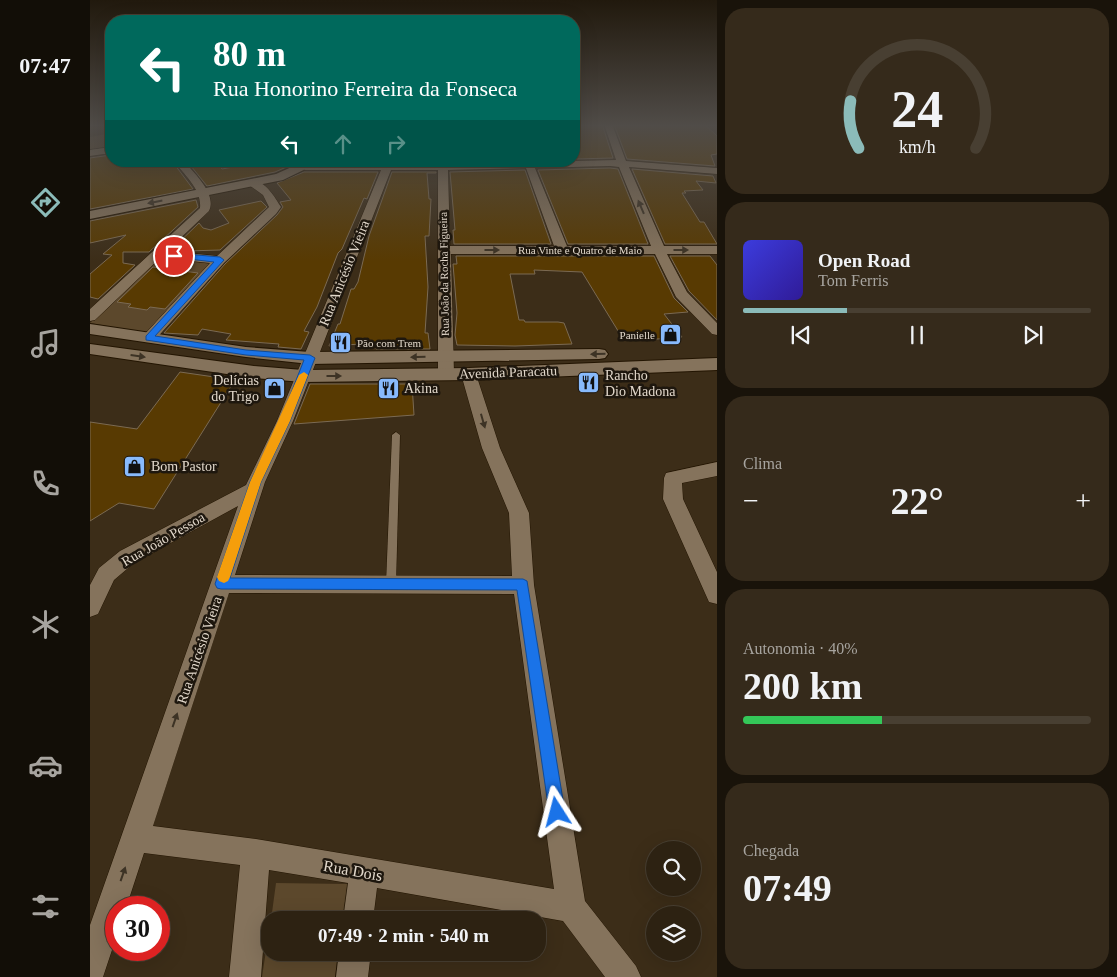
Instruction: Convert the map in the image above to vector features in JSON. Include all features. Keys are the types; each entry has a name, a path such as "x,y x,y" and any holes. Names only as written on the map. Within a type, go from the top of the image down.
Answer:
{"street":[{"path":"90,317 206,210 206,201 202,192 185,170"},
{"path":"90,215 253,183 279,177 297,170"},
{"name":"Rua Anicésio Vieira","path":"90,970 254,489 303,376 386,170"},
{"name":"Rua João da Rocha Figueira","path":"443,170 445,365"},
{"path":"531,170 562,250"},
{"path":"625,170 659,250 681,294 717,332"},
{"path":"692,170 717,172"},
{"path":"149,338 220,260 272,212 275,207 267,193 253,183"},
{"name":"Rua Vinte e Quatro de Maio","path":"443,250 717,250"},
{"path":"159,254 220,260"},
{"name":"Avenida Paracatu","path":"90,329 246,352 310,358 445,365 469,374 717,364"},
{"name":"Avenida Paracatu","path":"90,349 254,372 303,376 445,365 717,351"},
{"path":"469,374 491,448 519,513 523,585 571,907 625,977"},
{"path":"717,469 673,478 673,499 717,595"},
{"name":"Rua João Pessoa","path":"90,606 106,574 127,557 254,489"},
{"path":"221,584 523,585"},
{"name":"Rua Dois","path":"135,838 256,853 571,907"},
{"path":"245,977 256,853"},
{"path":"359,911 364,872"},
{"path":"352,977 354,961"}],"lane":[{"path":"391,584 396,435"}],"shaded area":[{"path":"160,257 212,264 148,333 90,323"},
{"path":"276,883 347,884 343,911 272,911"},
{"path":"264,961 337,961 335,977 262,977"}],"building":[{"path":"90,170 178,170 193,189 90,209"},
{"path":"194,170 280,170 275,172 207,186"},
{"path":"525,170 551,244 454,244 453,230 455,230 450,172"},
{"path":"538,170 618,170 648,244 568,244"},
{"path":"632,170 713,176 716,183 696,181 703,190 684,191 686,193 682,193 700,222 704,222 717,244 665,244"},
{"path":"304,172 378,172 367,199 364,198 342,249 338,253 317,307 304,331 309,332 301,349 278,347 279,344 226,340 231,334 202,329 198,335 164,333 225,264 277,215 283,207 280,202 291,200 277,183"},
{"path":"392,172 436,172 427,173 429,199 431,199 429,236 425,236 428,287 425,333 428,333 430,349 376,349 377,343 329,346 338,324 340,324 351,289 354,289 358,282 369,236"},
{"path":"196,200 198,207 149,252 123,252 123,263 135,265 98,299 90,297 90,274 112,255 103,254 126,235 90,243 90,221"},
{"path":"261,201 267,207 220,250 186,251 172,249 199,223 203,228 211,230 229,223 219,210"},
{"path":"456,256 654,256 674,298 688,312 664,314 682,337 645,340 643,338 623,339 582,272 534,270 535,274 510,274 519,320 524,320 525,322 564,323 572,344 515,346 457,345 455,335 457,313 453,264 457,264"},
{"path":"670,256 710,256 717,265 717,320 689,291"},
{"path":"153,267 198,273 165,309 150,307 147,310 128,307 131,304 117,302"},
{"name":"Bom Pastor","path":"180,372 235,380 154,509 119,503 90,521 90,422 137,429"},
{"path":"310,384 412,384 414,415 294,424"}],"slow traffic":[{"path":"224,577 256,482 304,375"}],"place":[{"name":"Panielle","path":"671,335"},
{"name":"Pão com Trem","path":"341,343"},
{"name":"Rancho Dio Madona","path":"589,383"},
{"name":"Delícias do Trigo","path":"275,388"},
{"name":"Akina","path":"388,388"},
{"name":"Bom Pastor","path":"135,466"}],"route":[{"path":"174,256 220,260 149,338 246,352 310,358 285,421 256,482 221,584 523,585 557,812"}]}
